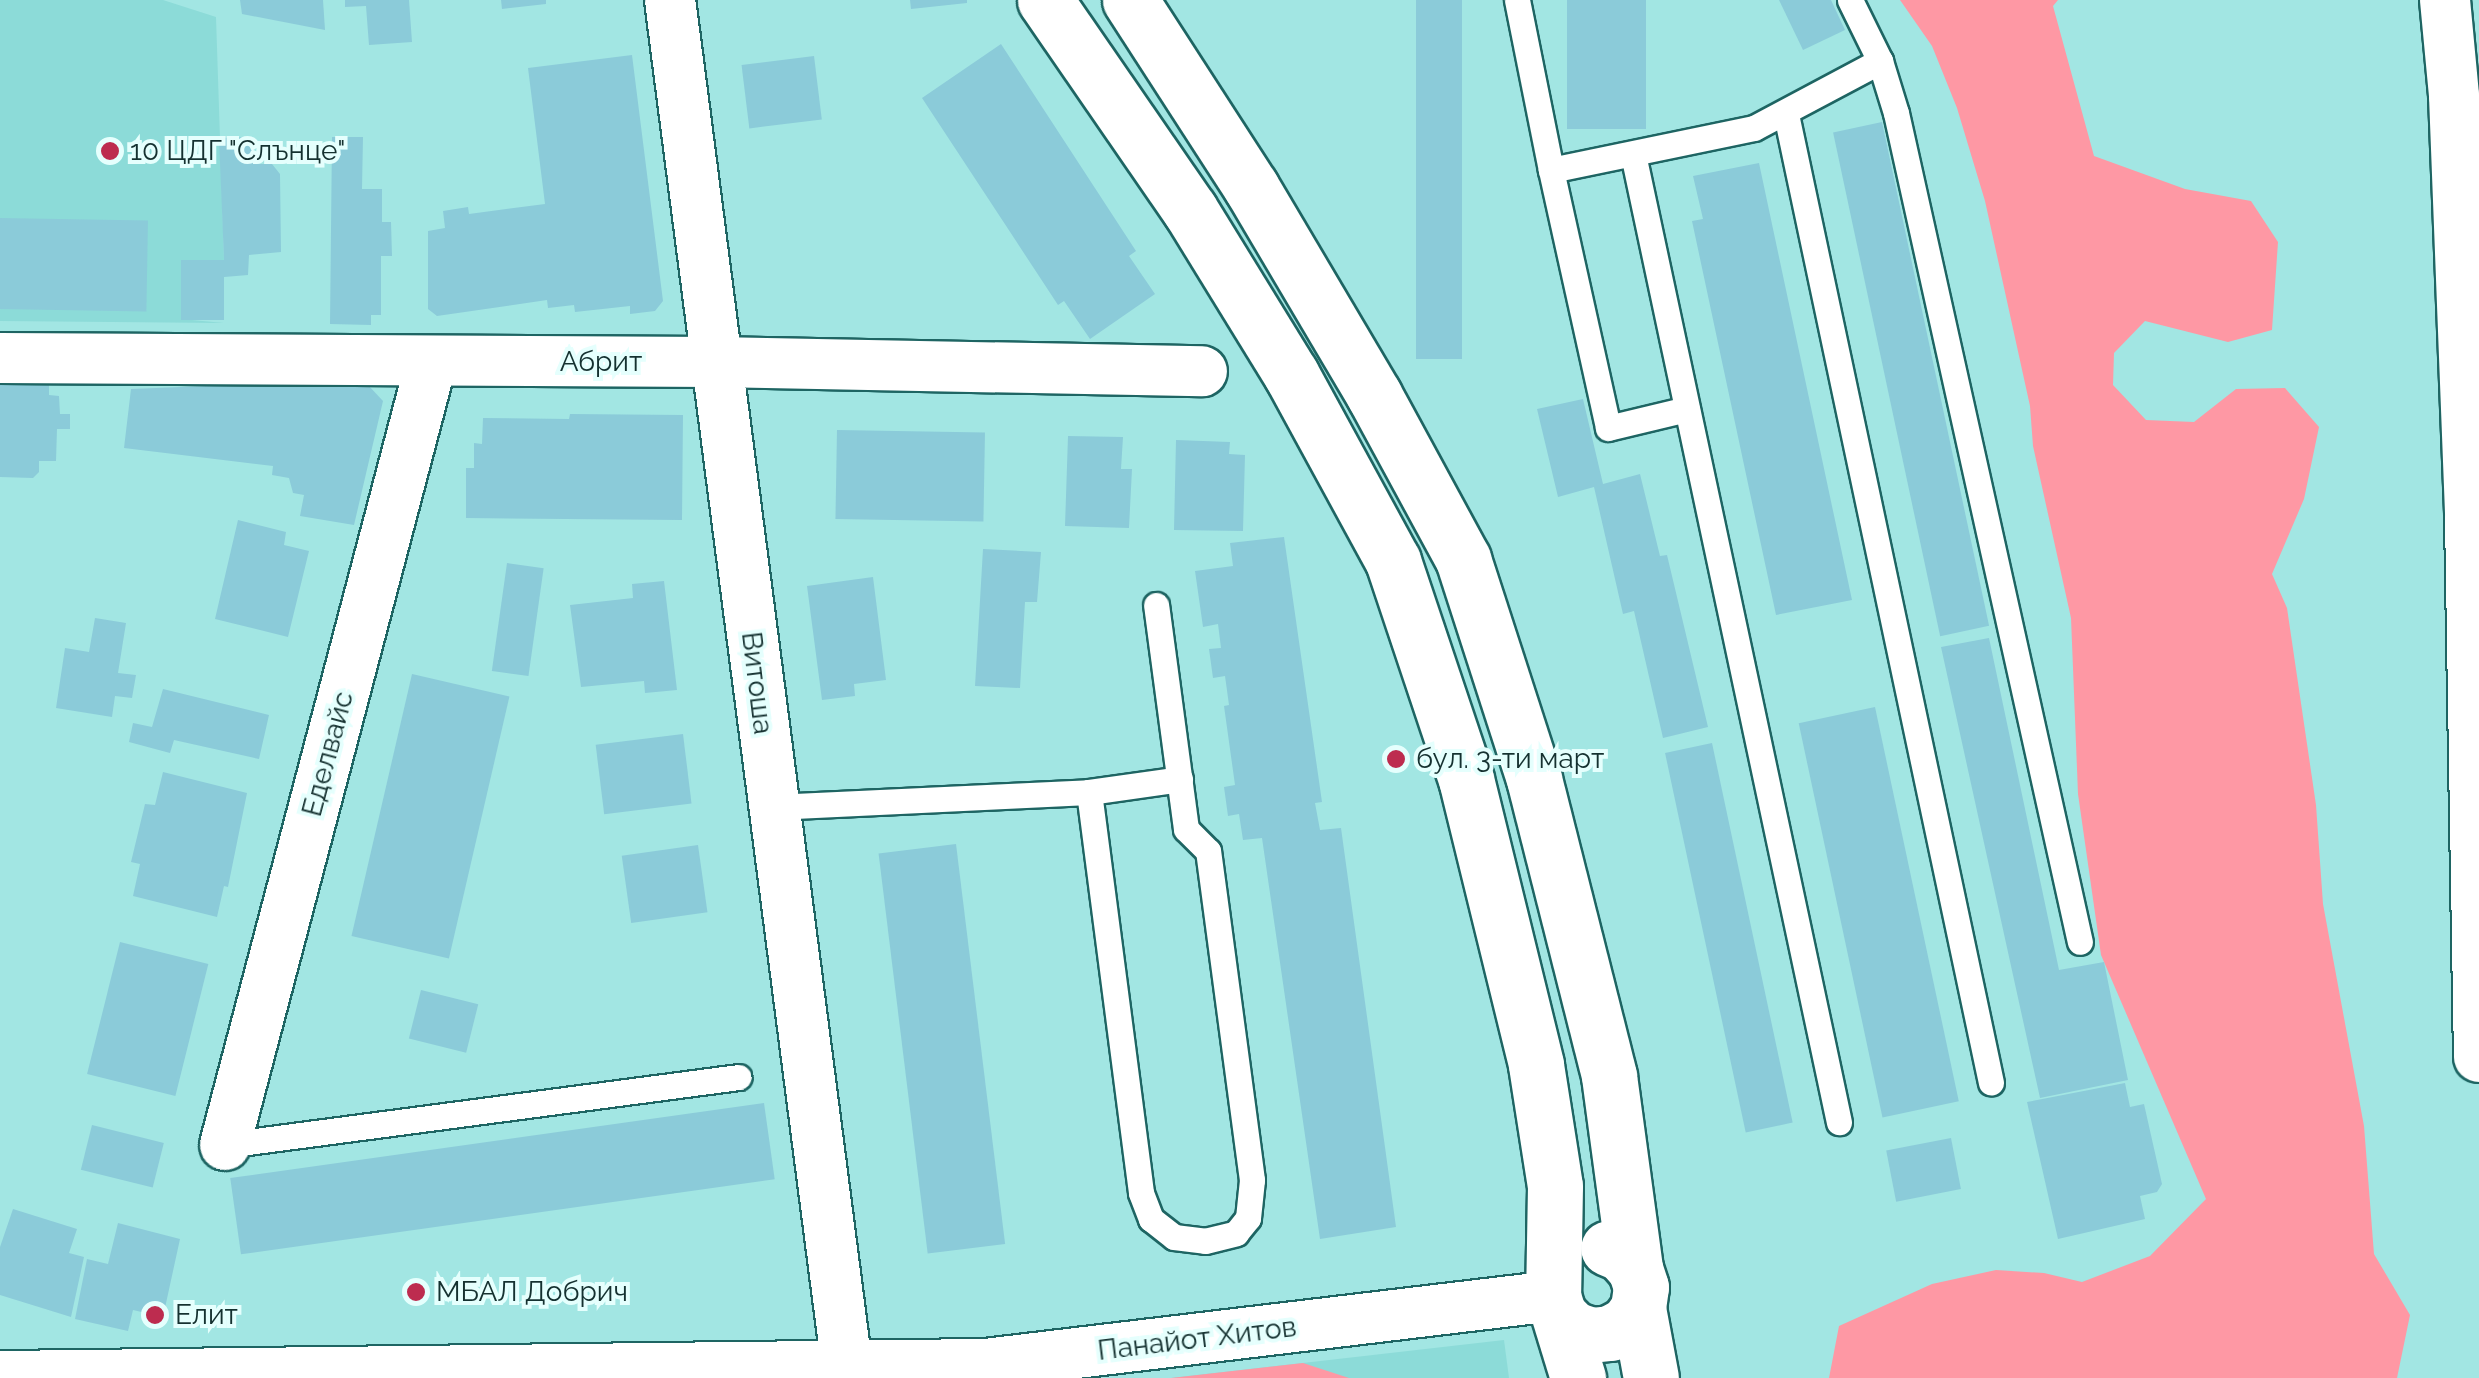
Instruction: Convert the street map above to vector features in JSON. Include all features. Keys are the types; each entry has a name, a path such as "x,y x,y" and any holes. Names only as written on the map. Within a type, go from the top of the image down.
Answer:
{"main road":[{"path":"1045,0 1190,210 1271,341 1393,561 1466,779 1536,1065 1555,1186 1555,1296 1578,1378"},
{"path":"1130,0 1251,188 1374,394 1464,559 1534,779 1609,1076 1651,1378"},
{"path":"1602,1246 1622,1254 1637,1289 1627,1324 1610,1334 1591,1335 1573,1329 1555,1296 1564,1259 1582,1248 1602,1246"}],"street":[{"name":"Витоша","path":"670,0 847,1366"},
{"path":"2445,0 2454,96 2469,498 2479,1057"},
{"name":"Абрит","path":"0,358 716,362 1202,372"},
{"name":"Еделвайс","path":"224,1145 431,363"},
{"name":"Панайот Хитов","path":"0,1376 433,1374 847,1366 986,1371 1555,1296"}],"lane":[{"path":"1517,0 1608,428 1686,410"},
{"path":"1850,0 1880,61 1896,112 2080,942"},
{"path":"1551,170 1754,128 1880,61"},
{"path":"1786,114 1991,1083"},
{"path":"1633,154 1839,1122"},
{"path":"1090,792 1141,1193 1151,1219 1174,1237 1205,1241 1236,1233 1253,1200 1252,1180 1208,852 1186,829 1156,605"},
{"path":"772,807 1090,792 1180,779"},
{"path":"224,1145 739,1077"}],"shaded area":[{"name":"10 ЦДГ \"Слънце\"","path":"0,0 163,0 216,17 224,260 181,260 181,319 224,323 0,321"},
{"path":"1900,0 2058,0 2053,6 2094,156 2185,189 2251,201 2278,242 2272,330 2228,342 2145,321 2114,353 2113,385 2146,420 2194,422 2236,389 2285,388 2319,427 2304,499 2272,574 2287,608 2316,805 2323,904 2364,1126 2374,1254 2410,1315 2397,1378 1829,1378 1839,1326 1932,1284 1996,1270 2044,1273 2082,1282 2150,1256 2206,1199 2101,955 2078,794 2071,618 2033,446 2030,406 1985,201 1957,108 1932,46"},
{"path":"1504,1340 1509,1378 1171,1378"},
{"path":"1303,1363 1349,1378 1171,1378"}],"building":[{"path":"240,0 323,0 325,30 242,14"},
{"path":"345,0 409,0 412,42 369,45 366,6 345,7"},
{"path":"501,0 546,0 546,4 502,9"},
{"path":"910,0 967,0 967,3 911,9"},
{"path":"1416,0 1462,0 1462,359 1416,359"},
{"path":"1567,0 1646,0 1646,129 1567,129"},
{"path":"1779,0 1831,0 1845,30 1803,50"},
{"path":"1001,44 1136,251 1129,256 1155,294 1090,339 1064,301 1058,305 922,98"},
{"path":"632,55 663,301 655,311 630,314 630,306 575,312 574,305 548,308 547,300 437,316 428,309 428,231 445,228 443,211 468,207 469,214 545,204 528,68"},
{"path":"814,56 822,120 749,128 742,65"},
{"path":"1882,122 1989,626 1940,636 1833,132"},
{"path":"253,137 254,164 272,164 280,174 281,252 249,255 248,275 224,277 224,320 181,320 181,260 224,260 219,138"},
{"path":"332,137 363,137 362,189 382,189 382,222 391,222 392,256 381,256 381,315 371,315 371,325 330,324"},
{"path":"1759,163 1852,600 1776,615 1692,221 1703,219 1693,176"},
{"path":"0,218 148,221 146,312 0,309"},
{"path":"0,380 49,380 49,395 59,396 60,414 70,414 70,429 57,429 56,461 39,461 39,472 33,478 0,477"},
{"path":"368,385 383,401 354,525 300,516 304,495 293,493 289,478 272,475 273,466 124,448 131,389"},
{"path":"1583,399 1603,484 1640,474 1660,556 1667,555 1708,727 1663,738 1634,611 1623,614 1594,487 1558,497 1537,409"},
{"path":"570,414 683,415 682,520 466,518 466,468 474,468 474,443 482,444 483,418 569,419"},
{"path":"837,430 985,433 983,522 835,519"},
{"path":"1068,436 1123,437 1121,469 1132,469 1129,528 1065,526"},
{"path":"1176,440 1230,442 1229,454 1245,455 1243,531 1174,530"},
{"path":"238,520 286,532 284,545 309,551 288,637 215,619"},
{"path":"1284,537 1322,802 1315,803 1320,830 1341,828 1396,1227 1320,1239 1262,838 1243,840 1239,814 1228,816 1224,787 1235,785 1224,706 1229,705 1225,676 1213,678 1209,649 1221,648 1218,624 1203,627 1195,571 1233,566 1230,543"},
{"path":"983,549 1041,552 1037,602 1025,602 1020,688 975,686"},
{"path":"507,563 544,568 528,676 492,671"},
{"path":"873,577 886,680 854,684 855,696 822,700 807,586"},
{"path":"664,581 677,690 645,693 644,681 581,687 570,605 633,598 632,584"},
{"path":"95,618 126,623 118,673 136,675 132,698 115,696 112,717 56,708 65,648 89,652"},
{"path":"1989,638 2059,970 2104,962 2128,1080 2040,1098 1941,647"},
{"path":"412,674 509,696 449,959 351,936"},
{"path":"163,689 269,715 259,759 174,740 170,753 129,742 133,723 152,727"},
{"path":"1875,707 1959,1101 1882,1117 1799,723"},
{"path":"683,734 692,803 604,814 596,745"},
{"path":"1712,743 1793,1123 1746,1133 1665,753"},
{"path":"163,772 247,793 228,887 224,886 217,917 133,896 140,864 131,862 145,804 155,805"},
{"path":"956,844 1005,1244 928,1254 879,854"},
{"path":"698,845 707,912 631,923 622,856"},
{"path":"120,942 208,964 175,1096 87,1074"},
{"path":"421,990 478,1004 466,1053 409,1039"},
{"path":"2125,1083 2130,1107 2144,1104 2162,1184 2157,1192 2140,1196 2145,1219 2058,1239 2027,1102"},
{"path":"764,1103 775,1179 241,1254 230,1178"},
{"path":"92,1125 164,1143 153,1188 81,1170"},
{"path":"1951,1138 1961,1189 1896,1202 1886,1151"},
{"path":"13,1209 77,1229 69,1253 84,1257 71,1317 0,1295 0,1247"},
{"path":"118,1223 180,1239 163,1317 133,1310 128,1331 75,1319 87,1259 108,1264"}],"place":[{"name":"10 ЦДГ \"Слънце\"","path":"110,151"},
{"name":"бул. 3-ти март","path":"1396,759"},
{"name":"МБАЛ Добрич","path":"416,1292"},
{"name":"Елит","path":"155,1315"}]}
